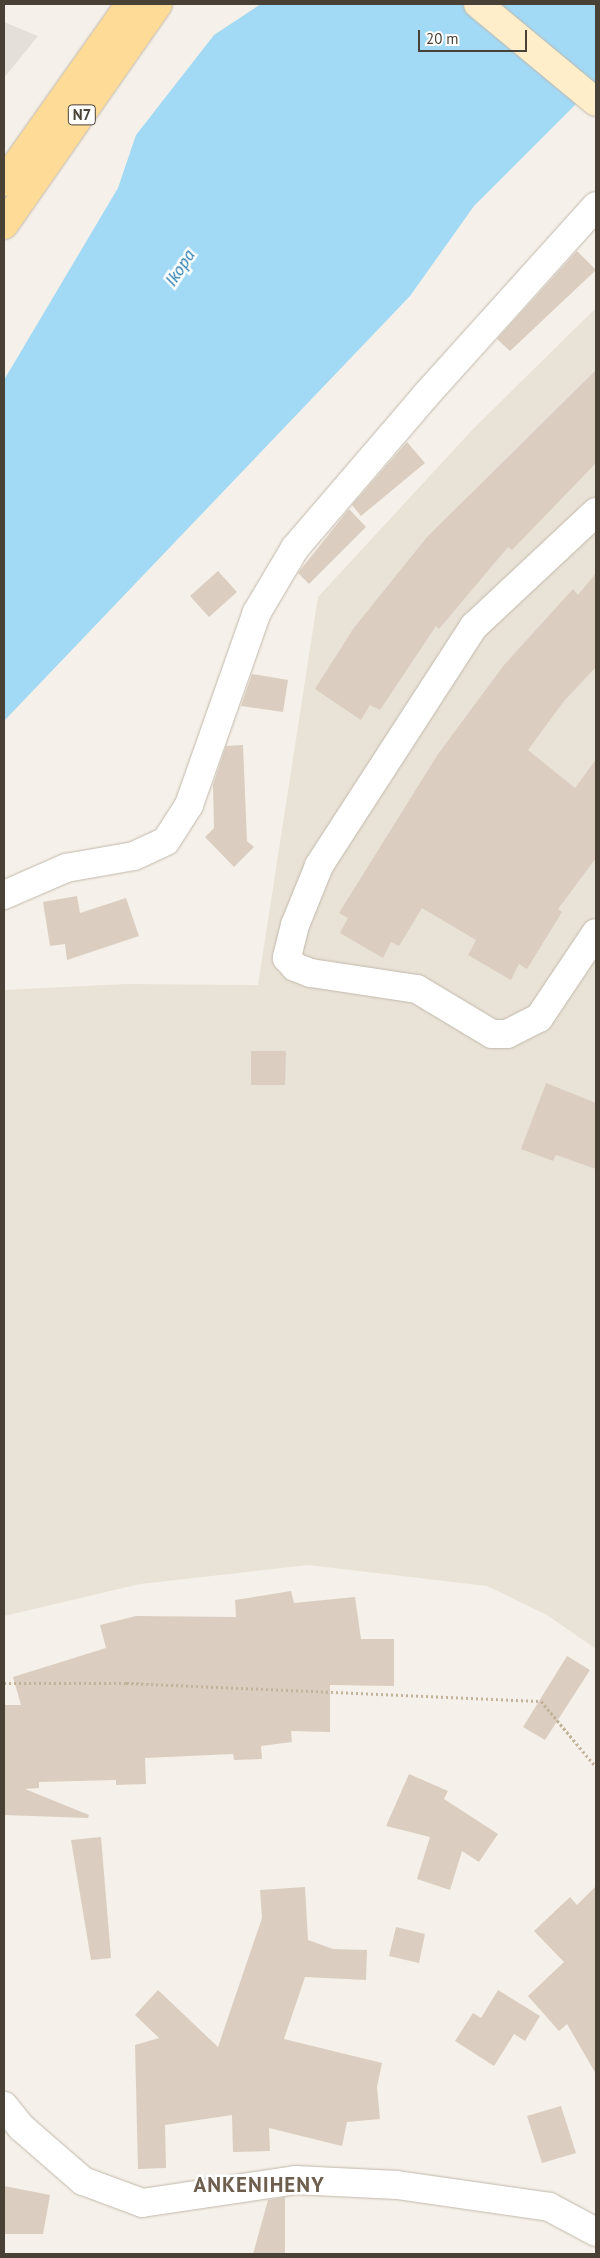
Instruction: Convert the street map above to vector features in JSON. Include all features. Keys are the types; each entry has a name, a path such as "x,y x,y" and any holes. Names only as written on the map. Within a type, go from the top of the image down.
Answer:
{"main road":[{"name":"N7","path":"4,182 130,4"},
{"name":"N7","path":"4,225 158,4"}],"street":[{"path":"478,4 596,102"},
{"path":"4,895 66,868 134,856 166,842 188,805 257,612 295,548 426,394 596,206"},
{"path":"596,512 474,626 319,866 295,925 287,958 295,967 311,973 417,989 492,1034 507,1034 539,1018 596,933"},
{"path":"4,2106 22,2128 83,2181 142,2203 295,2180 396,2185 549,2207 596,2232"}],"path":[{"path":"4,1683 126,1683 541,1701 596,1767"}],"shaded area":[{"path":"4,22 38,36 4,78"},
{"path":"596,308 596,1649 547,1615 487,1586 308,1565 140,1584 4,1616 4,990 126,984 258,985 318,597 474,428"}],"water":[{"name":"Ikopa","path":"261,4 596,4 596,84 474,206 410,296 4,721 4,380 118,188 136,135 214,35"}],"building":[{"path":"577,251 596,270 510,351 497,339"},
{"path":"596,370 596,463 512,550 508,547 439,629 436,626 380,710 370,705 361,720 315,689 353,629 427,537"},
{"path":"407,442 425,463 361,516 352,505"},
{"path":"349,509 366,527 309,584 298,573"},
{"path":"218,571 237,592 209,617 190,596"},
{"path":"596,573 596,667 564,701 528,750 575,788 596,759 596,858 558,909 562,912 527,969 519,964 511,980 468,955 476,940 422,908 399,946 391,942 383,958 340,933 348,918 339,913 438,754 504,665 573,589 578,595"},
{"path":"252,674 288,680 283,712 241,706"},
{"path":"243,745 247,841 254,847 234,867 205,837 214,828 213,785 226,746"},
{"path":"77,896 80,913 126,898 139,936 67,960 65,944 50,946 43,902"},
{"path":"251,1051 286,1051 285,1085 251,1085"},
{"path":"546,1083 596,1103 596,1169 556,1155 553,1161 521,1149"},
{"path":"291,1591 294,1603 355,1597 361,1639 394,1639 394,1686 330,1685 330,1732 291,1731 292,1742 261,1746 262,1759 234,1760 233,1754 145,1758 146,1784 116,1785 116,1780 39,1782 39,1788 25,1789 89,1815 88,1818 4,1815 4,1705 21,1705 13,1677 106,1648 100,1625 136,1616 236,1617 235,1600"},
{"path":"567,1656 590,1670 545,1740 523,1727"},
{"path":"409,1774 448,1791 444,1799 498,1834 479,1862 462,1851 450,1890 417,1879 430,1837 386,1826"},
{"path":"101,1837 111,1958 91,1960 71,1840"},
{"path":"596,1886 596,2074 567,2024 559,2031 528,1996 564,1962 534,1931 570,1897 577,1905"},
{"path":"305,1887 308,1940 333,1949 367,1950 366,1980 305,1977 284,2039 382,2063 377,2087 380,2119 347,2122 342,2146 269,2128 270,2151 233,2152 232,2115 165,2125 166,2168 138,2169 135,2045 159,2038 135,2015 158,1990 218,2047 262,1918 260,1890"},
{"path":"396,1927 425,1934 419,1963 389,1956"},
{"path":"498,1990 540,2016 525,2041 514,2034 494,2066 455,2041 473,2013 481,2018"},
{"path":"561,2106 576,2153 542,2163 527,2116"},
{"path":"4,2186 50,2195 43,2234 4,2234"},
{"path":"285,2197 285,2254 253,2254 268,2200"}],"district":[{"name":"ANKENIHENY","path":"259,2185"}]}
